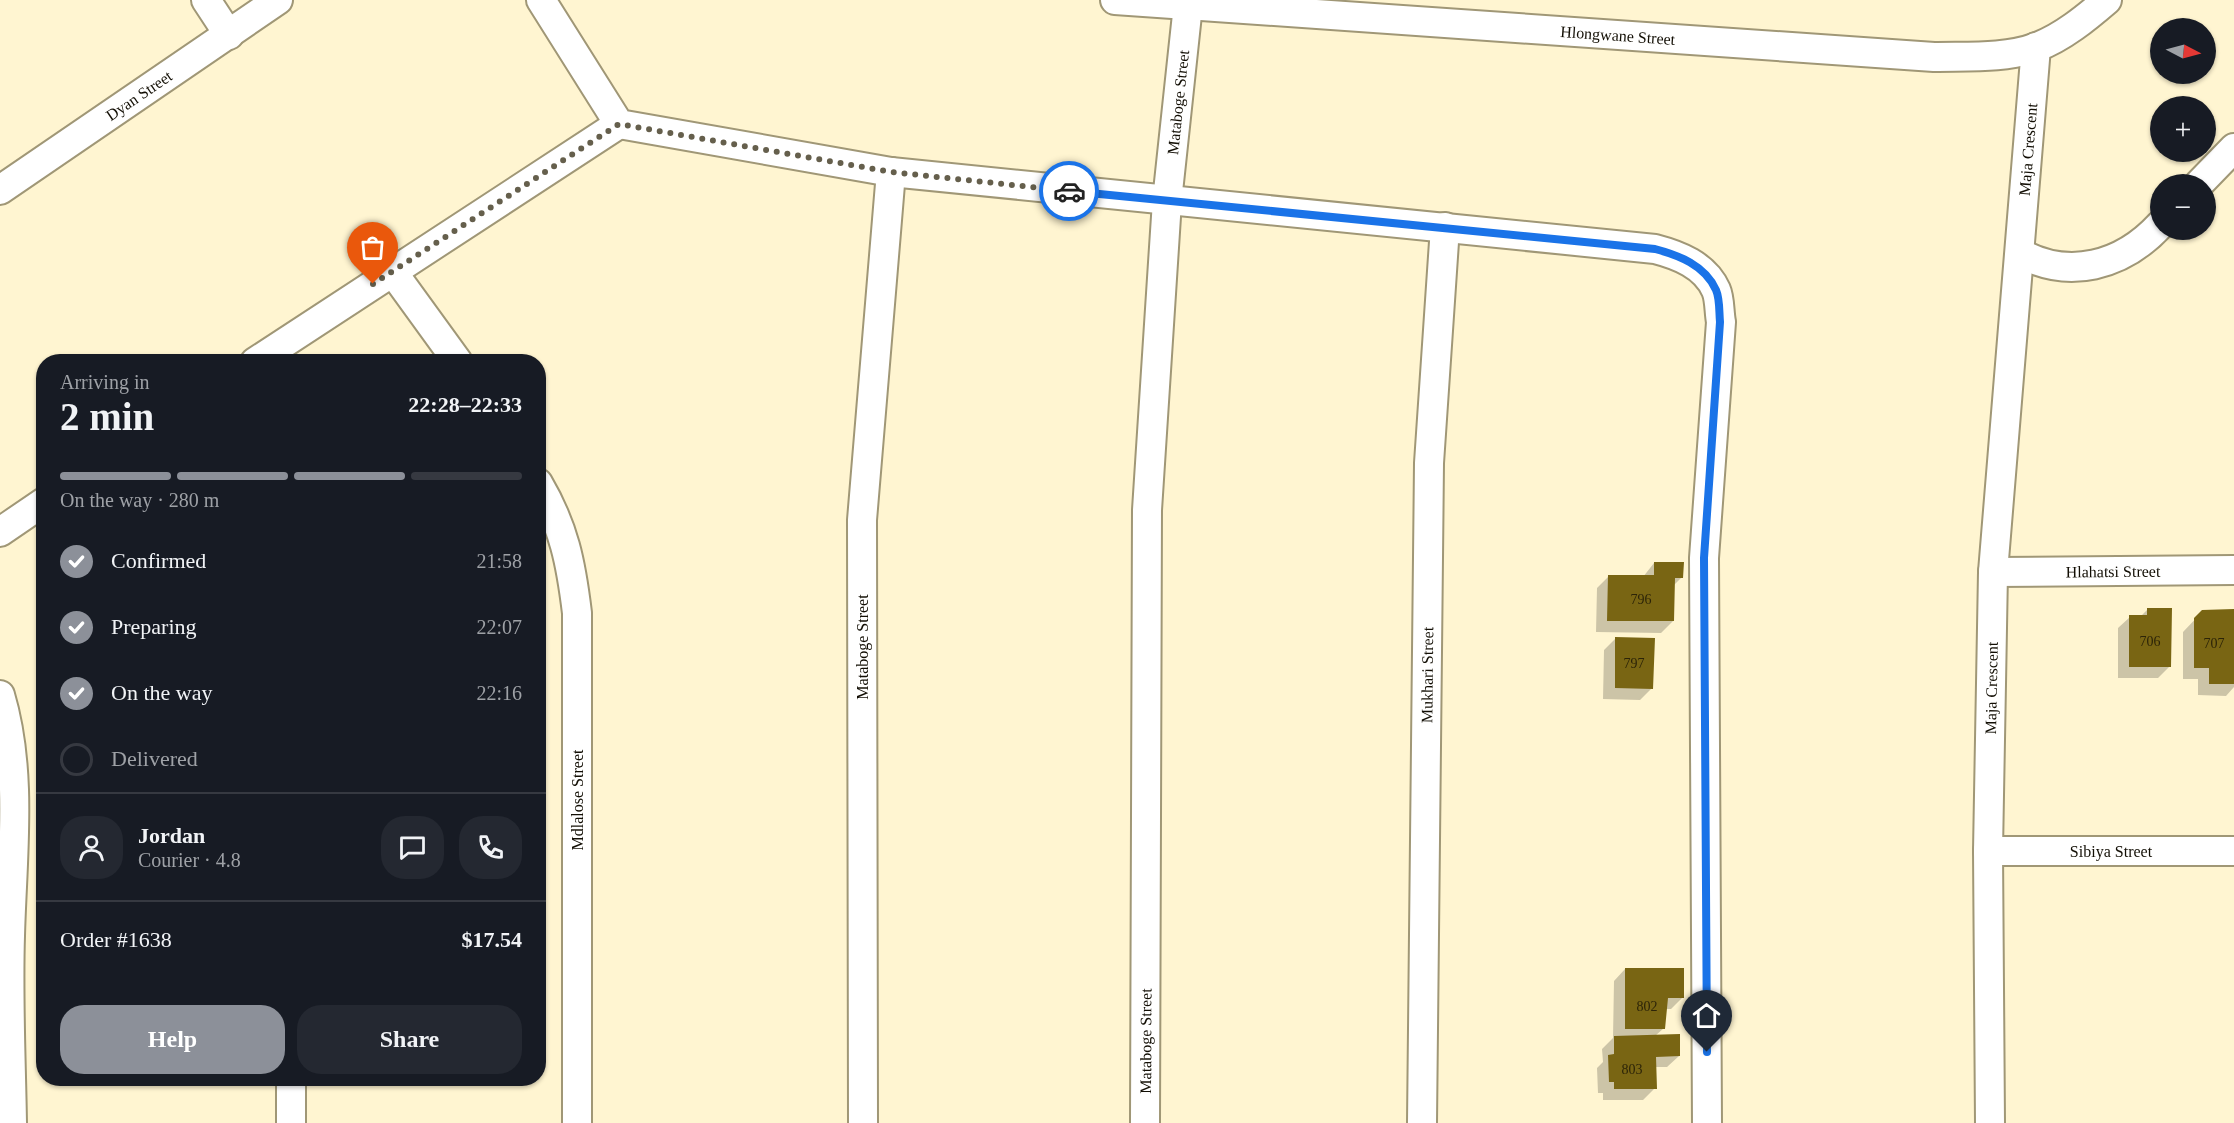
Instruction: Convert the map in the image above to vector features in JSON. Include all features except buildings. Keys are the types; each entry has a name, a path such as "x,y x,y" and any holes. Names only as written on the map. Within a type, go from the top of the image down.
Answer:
{"street":[{"path":"206,0 229,34"},
{"name":"Dyan Street","path":"0,190 278,0"},
{"path":"541,0 619,124"},
{"name":"Hlongwane Street","path":"1115,0 1934,57 1992,55 2036,47 2084,21 2107,0"},
{"name":"Mataboge Street","path":"1145,1123 1147,510 1167,201 1188,5"},
{"name":"Maja Crescent","path":"1990,1123 1988,851 1993,572 2036,47"},
{"path":"267,354 619,124 891,172 1655,249 1678,255 1702,270 1716,290 1720,322 1704,558 1707,1123"},
{"path":"2209,174 2234,148"},
{"name":"Mataboge Street","path":"863,1123 862,520 891,172"},
{"name":"Mukhari Street","path":"1422,1123 1429,463 1445,227"},
{"path":"2020,253 2040,264 2067,269 2103,263 2131,248 2150,233"},
{"path":"392,271 452,354"},
{"name":"Mdlalose Street","path":"546,499 562,531 571,566 577,613 577,1123"},
{"path":"0,532 36,507"},
{"name":"Hlahatsi Street","path":"1993,572 2234,570"},
{"path":"0,695 10,729 14,777 5,946 12,1123"},
{"name":"Sibiya Street","path":"1988,851 2234,850"},
{"path":"291,1086 291,1123"}],"way so far":[{"path":"373,284 619,124 891,172 1069,191"}],"route":[{"path":"1069,191 1655,249 1678,255 1702,270 1716,290 1720,322 1704,558 1707,1052"}]}
